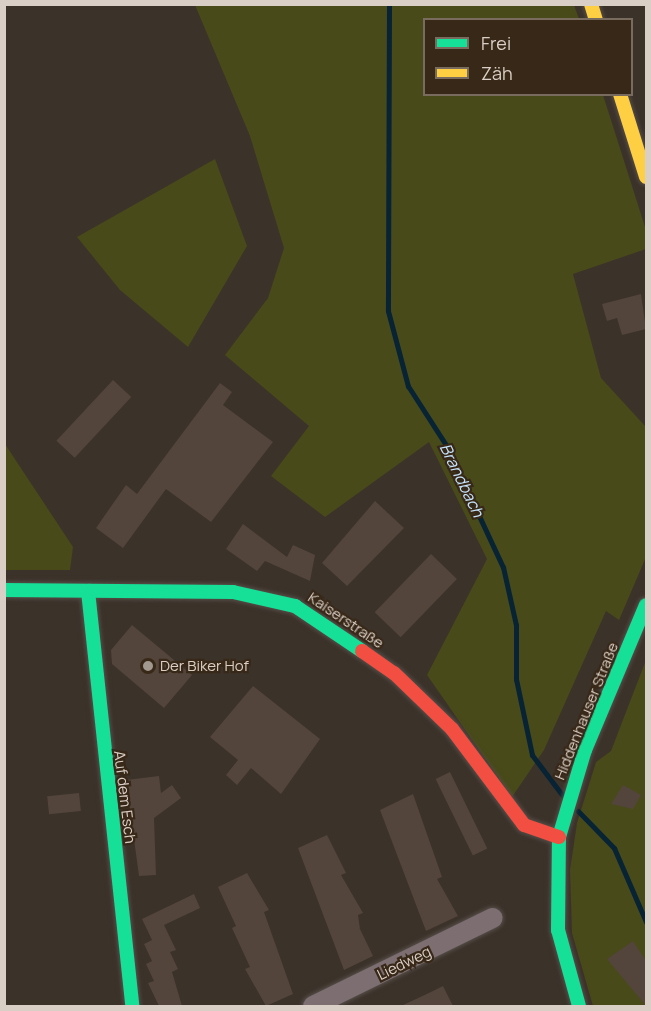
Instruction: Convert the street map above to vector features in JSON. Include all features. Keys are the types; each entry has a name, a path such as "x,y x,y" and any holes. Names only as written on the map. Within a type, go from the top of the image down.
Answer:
{"street":[{"path":"621,96 646,177"},
{"name":"Kaiserstraße","path":"4,590 233,592 295,606 417,694 452,729 513,814 524,825 559,837"},
{"name":"Auf dem Esch","path":"88,591 132,1006"},
{"name":"Hiddenhauser Straße","path":"579,1006 558,930 559,837 571,791 646,605"},
{"name":"Liedweg","path":"313,1006 494,918"}],"shaded area":[{"path":"195,5 574,5 579,18 423,18 423,96 603,96 646,230 646,249 573,274 601,378 646,427 646,557 619,620 606,611 544,750 512,797 427,675 487,559 429,442 325,517 271,476 309,426 225,355 268,298 284,248 250,136"},
{"path":"215,159 247,246 188,347 120,290 77,237"},
{"path":"5,444 73,547 70,570 5,570"},
{"path":"646,660 646,1006 593,1006 572,933 570,870 577,823 596,762 611,751"}],"building":[{"path":"641,294 646,329 622,335 617,318 607,321 602,304"},
{"path":"113,380 131,397 75,458 56,441"},
{"path":"220,383 232,392 223,405 273,442 211,522 166,489 123,548 96,528 126,485 137,494"},
{"path":"375,501 404,528 347,586 322,563"},
{"path":"243,524 287,557 293,545 315,555 310,581 265,561 257,571 226,549"},
{"path":"431,554 457,579 401,637 375,612"},
{"name":"Der Biker Hof","path":"132,625 192,675 164,708 112,664 111,650"},
{"path":"253,686 320,739 281,794 251,768 237,785 226,775 238,760 210,737"},
{"path":"450,772 487,848 473,855 436,779"},
{"path":"159,776 161,793 172,785 181,798 154,818 156,875 139,876 126,780"},
{"path":"623,785 641,795 633,809 611,804"},
{"path":"79,793 81,811 49,814 47,796"},
{"path":"413,794 442,877 437,879 458,916 426,931 380,810"},
{"path":"327,835 346,873 341,875 363,913 358,915 360,929 373,956 344,970 298,848"},
{"path":"247,873 269,910 264,912 293,994 266,1006 245,969 250,967 232,928 236,926 218,887"},
{"path":"194,894 200,908 164,925 176,950 170,952 178,969 172,972 182,1006 159,1006 148,983 154,981 146,964 152,961 144,944 152,940 142,919"},
{"path":"633,941 646,961 646,1006 607,959"},
{"path":"443,986 453,1006 401,1006 431,992"}],"waterway":[{"name":"Brandbach","path":"389,4 388,311 408,386 446,445 503,567 516,625 516,679 532,755 563,796"},
{"name":"Brandbach","path":"578,811 614,848 646,922"}],"traffic: fast":[{"path":"4,590 233,592 295,606 362,651"},
{"path":"88,591 132,1006"},
{"path":"579,1006 558,930 559,837 585,750 646,605"}],"traffic: slow":[{"path":"591,4 595,18"},
{"path":"621,96 646,177"}],"traffic: jam":[{"path":"362,651 394,673 452,729 524,825 559,837"}],"place":[{"name":"Der Biker Hof","path":"148,666"}]}
